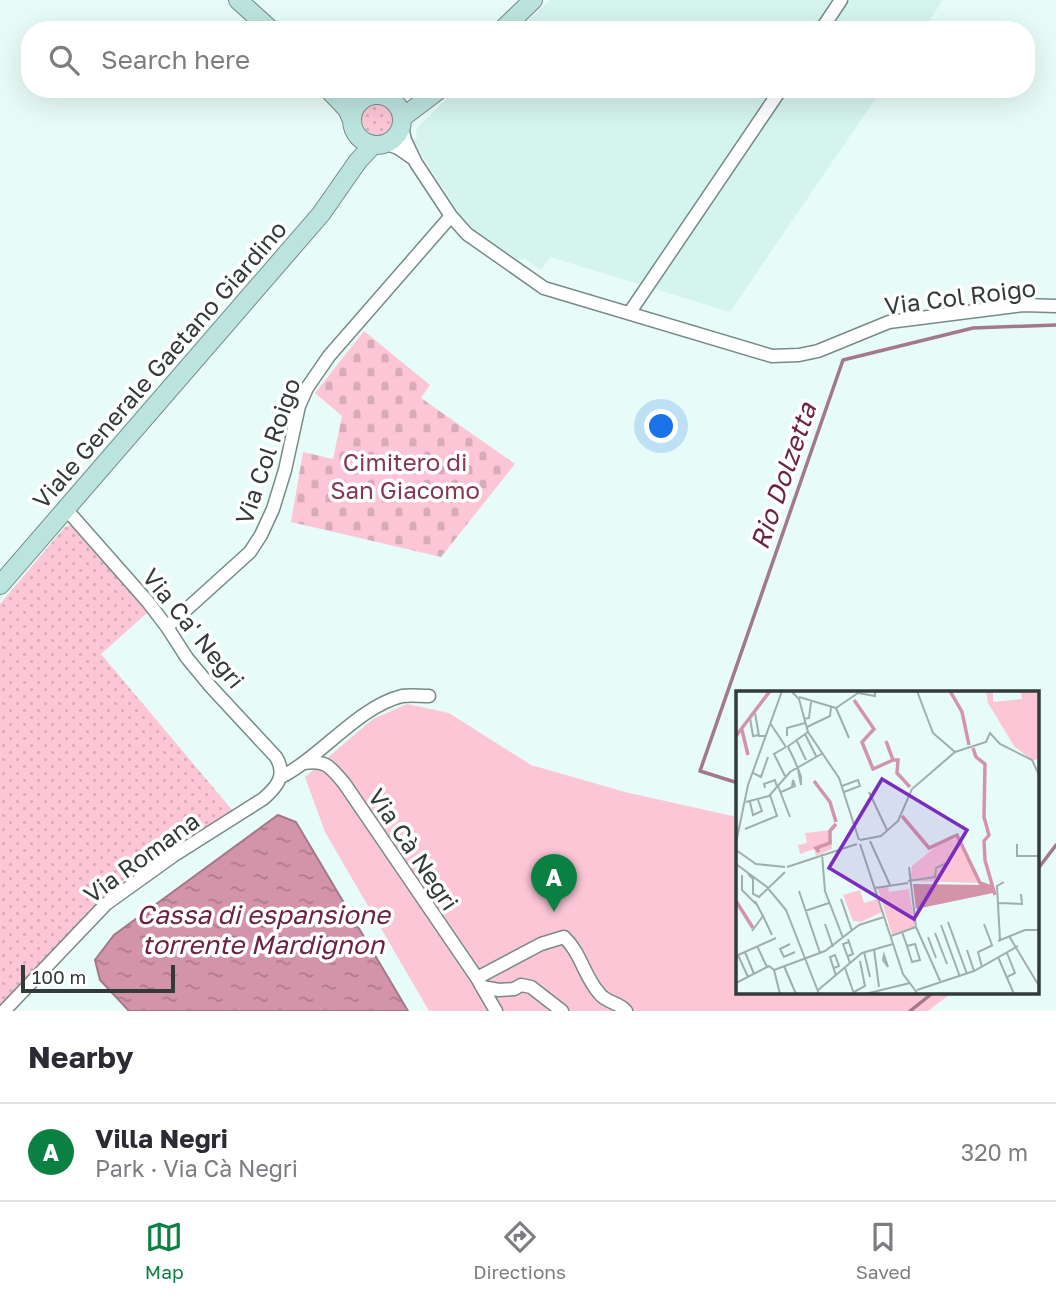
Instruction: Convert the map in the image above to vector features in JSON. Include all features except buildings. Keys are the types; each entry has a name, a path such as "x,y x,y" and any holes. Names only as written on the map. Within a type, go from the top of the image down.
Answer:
{"main road":[{"path":"238,0 261,21"},
{"path":"511,21 533,0"},
{"path":"336,98 346,109 359,138 380,145 394,140 402,122 430,98"},
{"path":"353,126 356,105 366,98"},
{"path":"390,98 396,103 402,122"},
{"name":"Viale Generale Gaetano Giardino","path":"327,206 351,155 353,126"},
{"name":"Viale Generale Gaetano Giardino","path":"0,585 327,206 358,161 380,145"}],"street":[{"path":"827,21 841,0"},
{"path":"630,312 775,98"},
{"name":"Via Col Roigo","path":"402,122 405,140 415,160 451,216 467,234 544,288 772,356 818,351 888,322 1023,305 1056,306"},
{"name":"Via Col Roigo","path":"380,145 400,149 415,160"},
{"name":"Via Col Roigo","path":"167,627 250,552 273,509 285,470 299,405 307,388 329,356 451,216"},
{"name":"Via Ca' Negri","path":"65,509 167,627 187,658 276,757 281,765 281,777"},
{"path":"281,777 304,763 380,704 404,696 429,696"},
{"name":"Via Cà Negri","path":"304,763 317,761 329,765 344,783 480,983 496,1011"},
{"name":"Via Romana","path":"4,1011 106,904 173,856 263,799 281,777"},
{"path":"480,983 541,944 564,937 574,947 601,996 622,1006 626,1011"},
{"path":"480,983 499,990 514,989 521,985 531,987 554,1002 562,1011"}],"shaded area":[{"path":"550,0 943,0 929,21 528,21"},
{"path":"448,98 876,98 730,312 550,257 541,270 525,259 512,260 479,236 460,215 413,141 417,138 416,130"}],"green space":[{"path":"378,103 389,108 394,119 389,130 378,135 367,130 362,119 367,108"},
{"name":"Cimitero di San Giacomo","path":"364,331 430,385 421,398 515,464 441,557 291,522 303,452 333,459 342,416 315,393"},
{"path":"72,525 147,609 147,613 101,654 233,811 125,880 0,1007 0,604 65,527"},
{"path":"407,704 449,713 531,765 625,792 736,817 736,993 952,993 928,1011 429,1011 325,832 305,777 373,719"}],"water":[{"name":"Cassa di espansione torrente Mardignon","path":"278,815 296,822 408,1011 129,1011 100,980 95,960 114,935"}],"waterway":[{"name":"Rio Dolzetta","path":"736,782 700,771 843,360 973,328 1056,325"},
{"name":"Rio Dolzetta","path":"1038,869 1056,845"},
{"name":"Rio Dolzetta","path":"910,1011 933,993"}],"place":[{"name":"Villa Negri","path":"554,912"}]}
